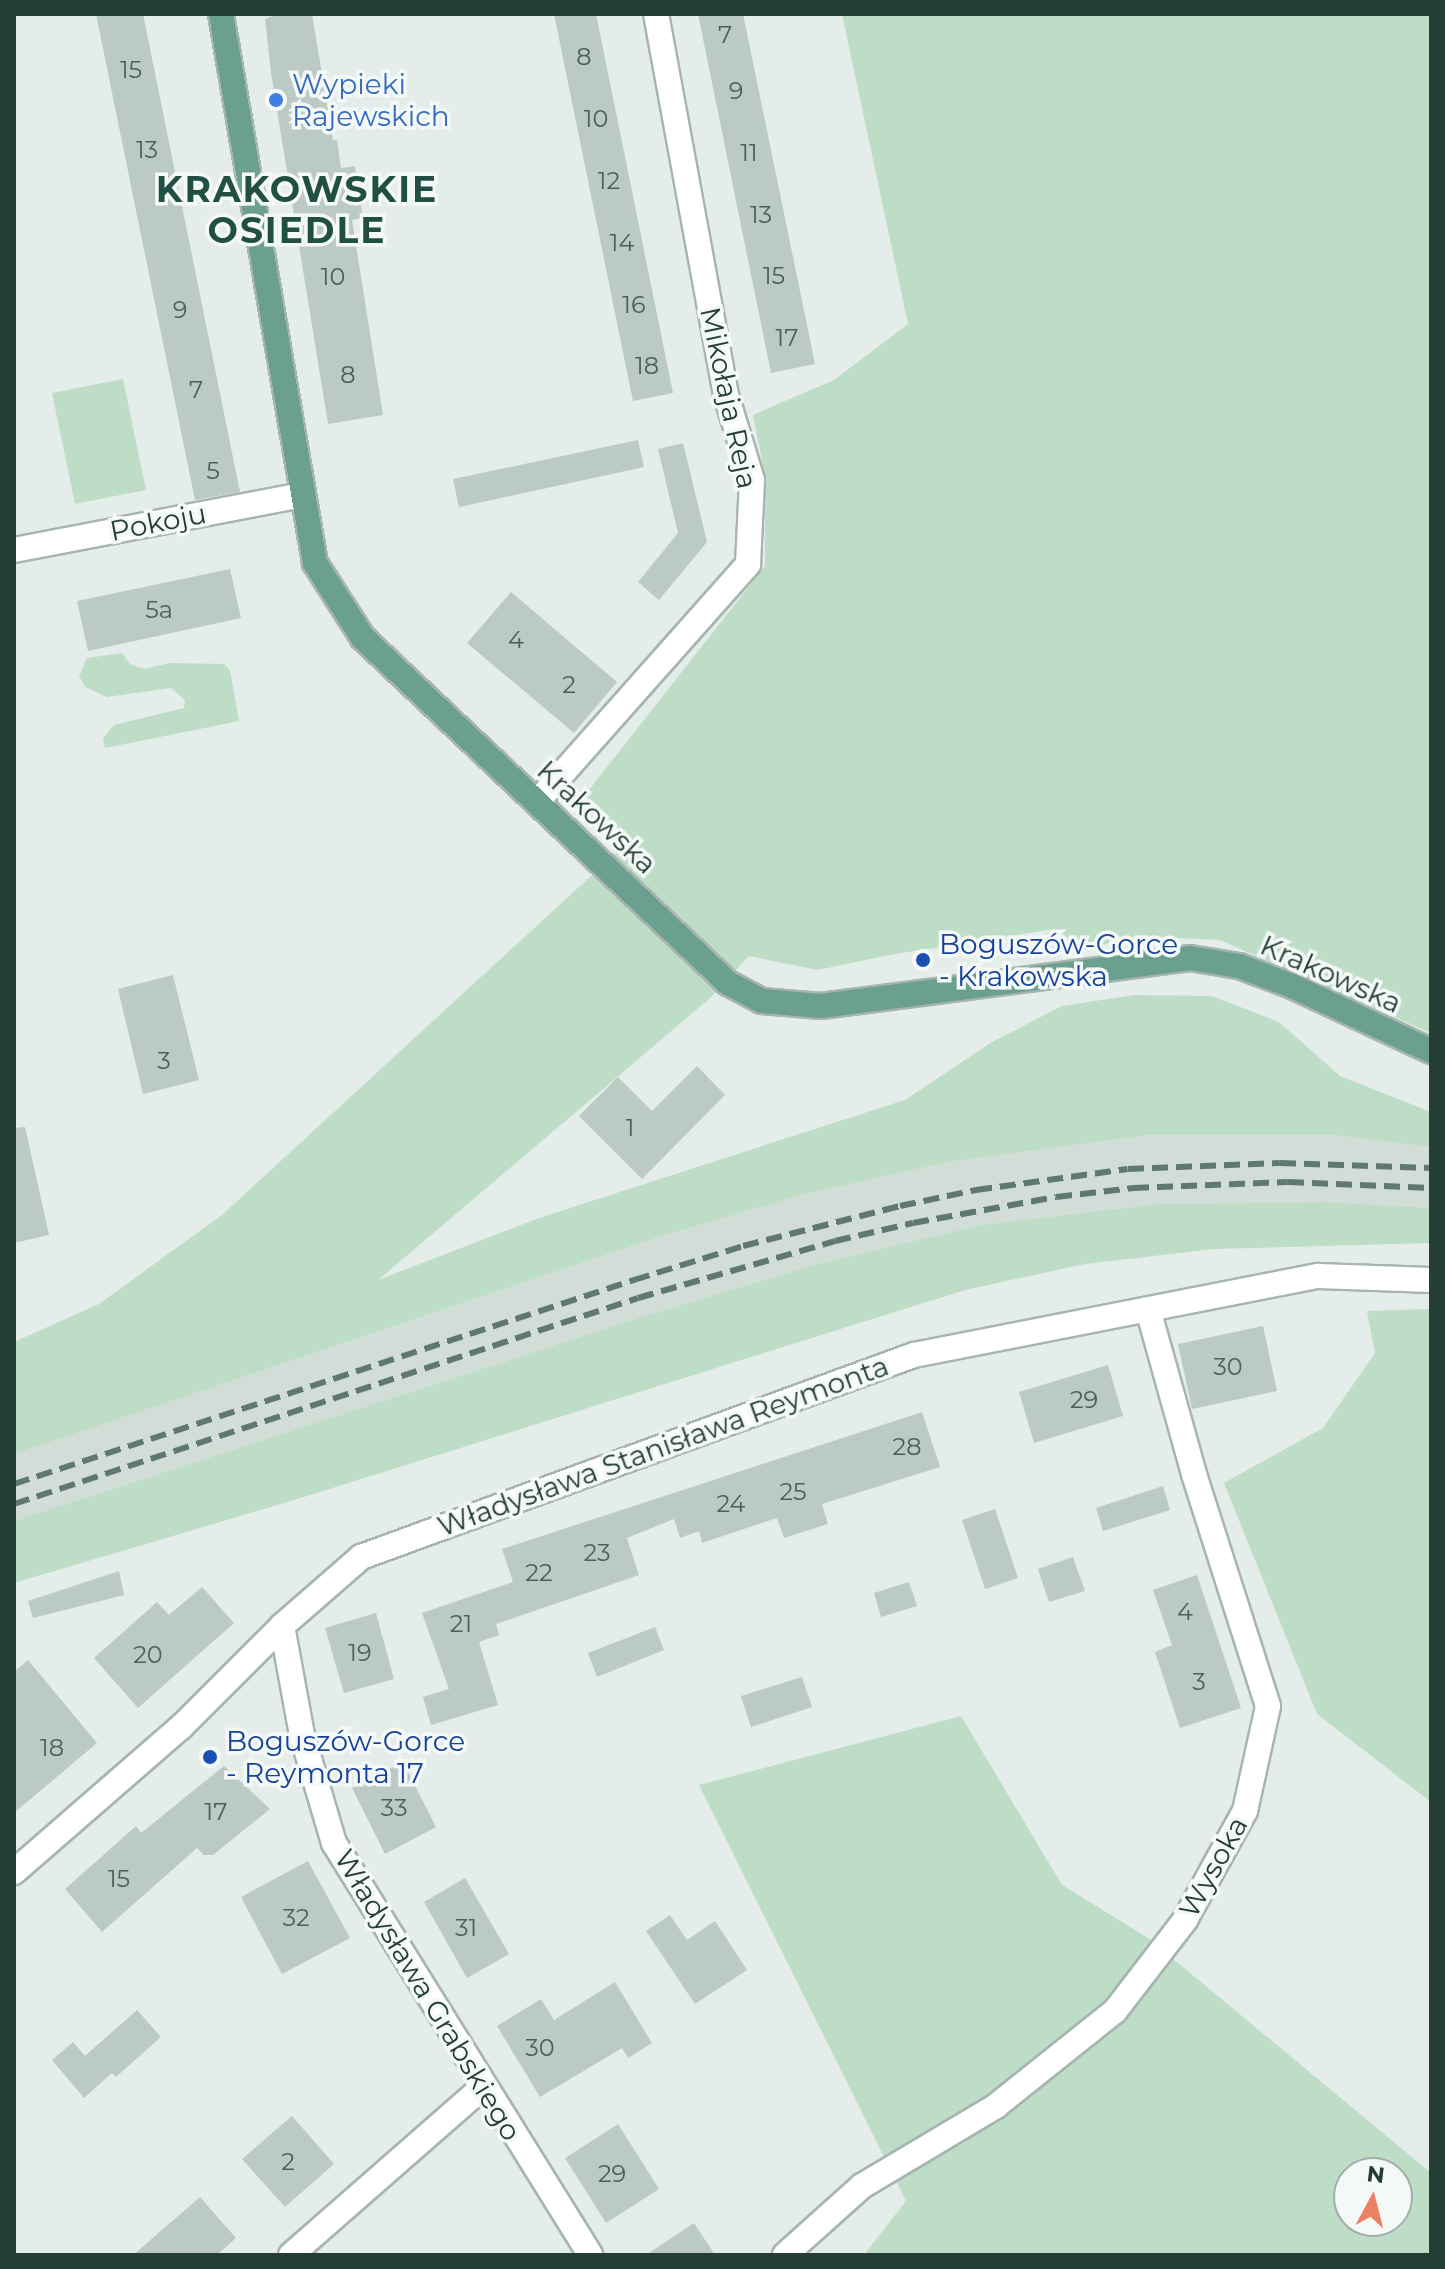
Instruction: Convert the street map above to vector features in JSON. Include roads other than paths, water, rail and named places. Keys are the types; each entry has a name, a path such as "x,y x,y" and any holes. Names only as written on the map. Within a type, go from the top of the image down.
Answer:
{"main road":[{"name":"Krakowska","path":"221,14 315,563 363,638 728,983 762,1001 821,1006 1190,958 1239,966 1292,986 1431,1051"}],"street":[{"name":"Mikołaja Reja","path":"537,802 748,564 752,480 726,395 656,14"},
{"name":"Pokoju","path":"14,550 303,495"},
{"name":"Władysława Stanisława Reymonta","path":"14,1872 181,1727 282,1626 361,1557 517,1497 914,1355 1318,1276 1431,1280"},
{"name":"Wysoka","path":"785,2255 862,2186 996,2106 1115,2011 1185,1920 1245,1811 1268,1706 1194,1474 1148,1309"},
{"name":"Władysława Grabskiego","path":"282,1626 302,1735 334,1843 590,2255"},
{"path":"291,2255 483,2087"}],"railway":[{"path":"14,1484 634,1280 743,1246 900,1206 976,1190 1128,1169 1280,1163 1431,1168"},
{"path":"14,1504 638,1298 835,1241 913,1223 1056,1197 1133,1188 1288,1182 1431,1188"}],"place":[{"name":"Wypieki Rajewskich","path":"276,100"},
{"name":"Boguszów-Gorce - Krakowska","path":"923,960"},
{"name":"Boguszów-Gorce - Reymonta 17","path":"210,1757"}],"district":[{"name":"KRAKOWSKIE OSIEDLE","path":"297,210"}]}
